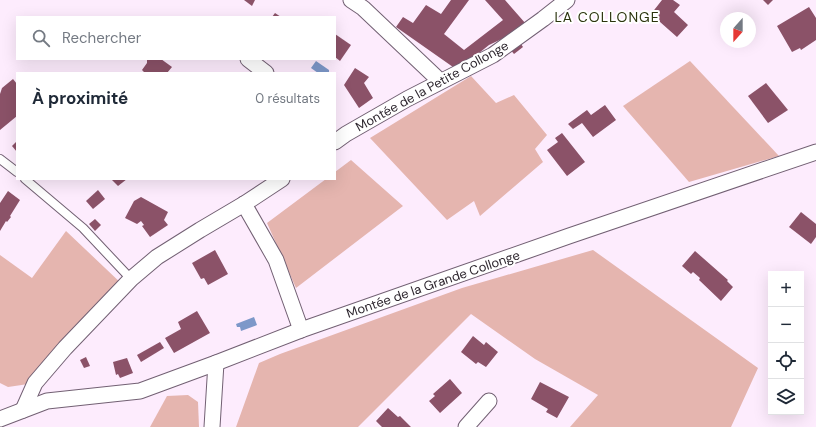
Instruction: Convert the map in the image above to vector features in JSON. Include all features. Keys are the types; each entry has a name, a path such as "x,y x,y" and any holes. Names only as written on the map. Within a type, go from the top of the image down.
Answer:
{"street":[{"path":"351,0 363,8 440,81"},
{"name":"Montée de la Petite Collonge","path":"339,134 493,55 543,20 568,0"},
{"path":"249,60 265,72"},
{"name":"Montée de la Grande Collonge","path":"0,419 47,401 140,391 302,330 576,233 816,152"},
{"path":"23,410 35,383 65,348 131,280 157,257 280,180"},
{"path":"244,204 276,260 302,330"},
{"path":"212,427 216,363"},
{"path":"466,427 489,401"}],"lane":[{"path":"0,159 16,171"},
{"path":"26,180 83,228 131,280"}],"shaded area":[{"path":"690,61 779,156 689,182 623,106"},
{"path":"471,76 496,103 514,95 547,135 535,149 543,162 480,216 474,201 447,220 370,138"},
{"path":"351,160 403,206 296,288 267,223 325,180 336,180 336,171"},
{"path":"66,231 124,286 35,383 8,387 0,383 0,255 32,278"},
{"path":"593,250 758,368 731,427 570,427 598,395 535,359 471,314 358,427 236,427 259,363 462,288"},
{"path":"188,395 198,402 199,427 150,427 167,396"}],"water":[{"path":"316,61 329,70 329,72 317,72 311,68"},
{"path":"254,317 257,325 241,331 240,327 237,327 236,324"}],"building":[{"path":"244,0 255,0 252,6"},
{"path":"451,0 469,0 444,34 464,50 503,20 485,0 505,0 526,24 514,33 489,45 469,61 453,67 396,27 403,17 413,23 426,5 441,14"},
{"path":"662,0 673,0 680,5 674,12 688,25 677,37 651,14"},
{"path":"763,0 773,0 768,5"},
{"path":"809,7 816,18 816,40 801,50 800,48 792,52 777,26"},
{"path":"275,13 280,16 273,16"},
{"path":"336,35 351,45 340,61 336,58"},
{"path":"519,41 523,47 514,54 510,49"},
{"path":"147,60 162,60 172,67 168,72 144,72 142,70 147,63"},
{"path":"355,68 369,77 364,83 373,98 359,108 344,85"},
{"path":"13,79 16,83 16,117 0,130 0,94 2,88"},
{"path":"766,83 788,110 768,123 748,96"},
{"path":"605,105 616,120 593,137 582,123 573,129 568,124 587,110 591,115"},
{"path":"562,133 585,162 567,176 547,150 558,142 555,138"},
{"path":"16,142 16,151 12,146"},
{"path":"112,180 126,180 118,186"},
{"path":"98,190 105,199 93,209 86,201"},
{"path":"8,191 20,200 10,216 11,217 7,222 6,221 0,231 0,203"},
{"path":"141,197 168,212 164,220 168,225 150,237 142,226 144,225 141,221 137,224 125,218 134,201"},
{"path":"801,212 816,224 816,237 811,244 789,227"},
{"path":"95,219 101,225 95,231 89,224"},
{"path":"215,250 228,274 208,285 204,278 201,279 192,263"},
{"path":"695,251 728,280 727,281 733,287 721,301 699,280 700,278 693,272 691,274 682,266"},
{"path":"197,311 210,333 174,353 165,338 181,329 178,322"},
{"path":"473,336 484,345 486,342 498,352 486,367 478,362 476,364 461,352"},
{"path":"160,342 164,348 141,362 137,355"},
{"path":"86,357 90,366 84,368 80,360"},
{"path":"127,358 133,373 120,378 118,374 116,375 113,362"},
{"path":"450,379 462,393 440,413 429,401 435,396 433,394"},
{"path":"540,382 569,397 557,418 546,412 548,409 531,399"},
{"path":"388,408 398,417 400,416 411,427 382,427 376,421"}],"district":[{"name":"LA COLLONGE","path":"607,17"}]}
